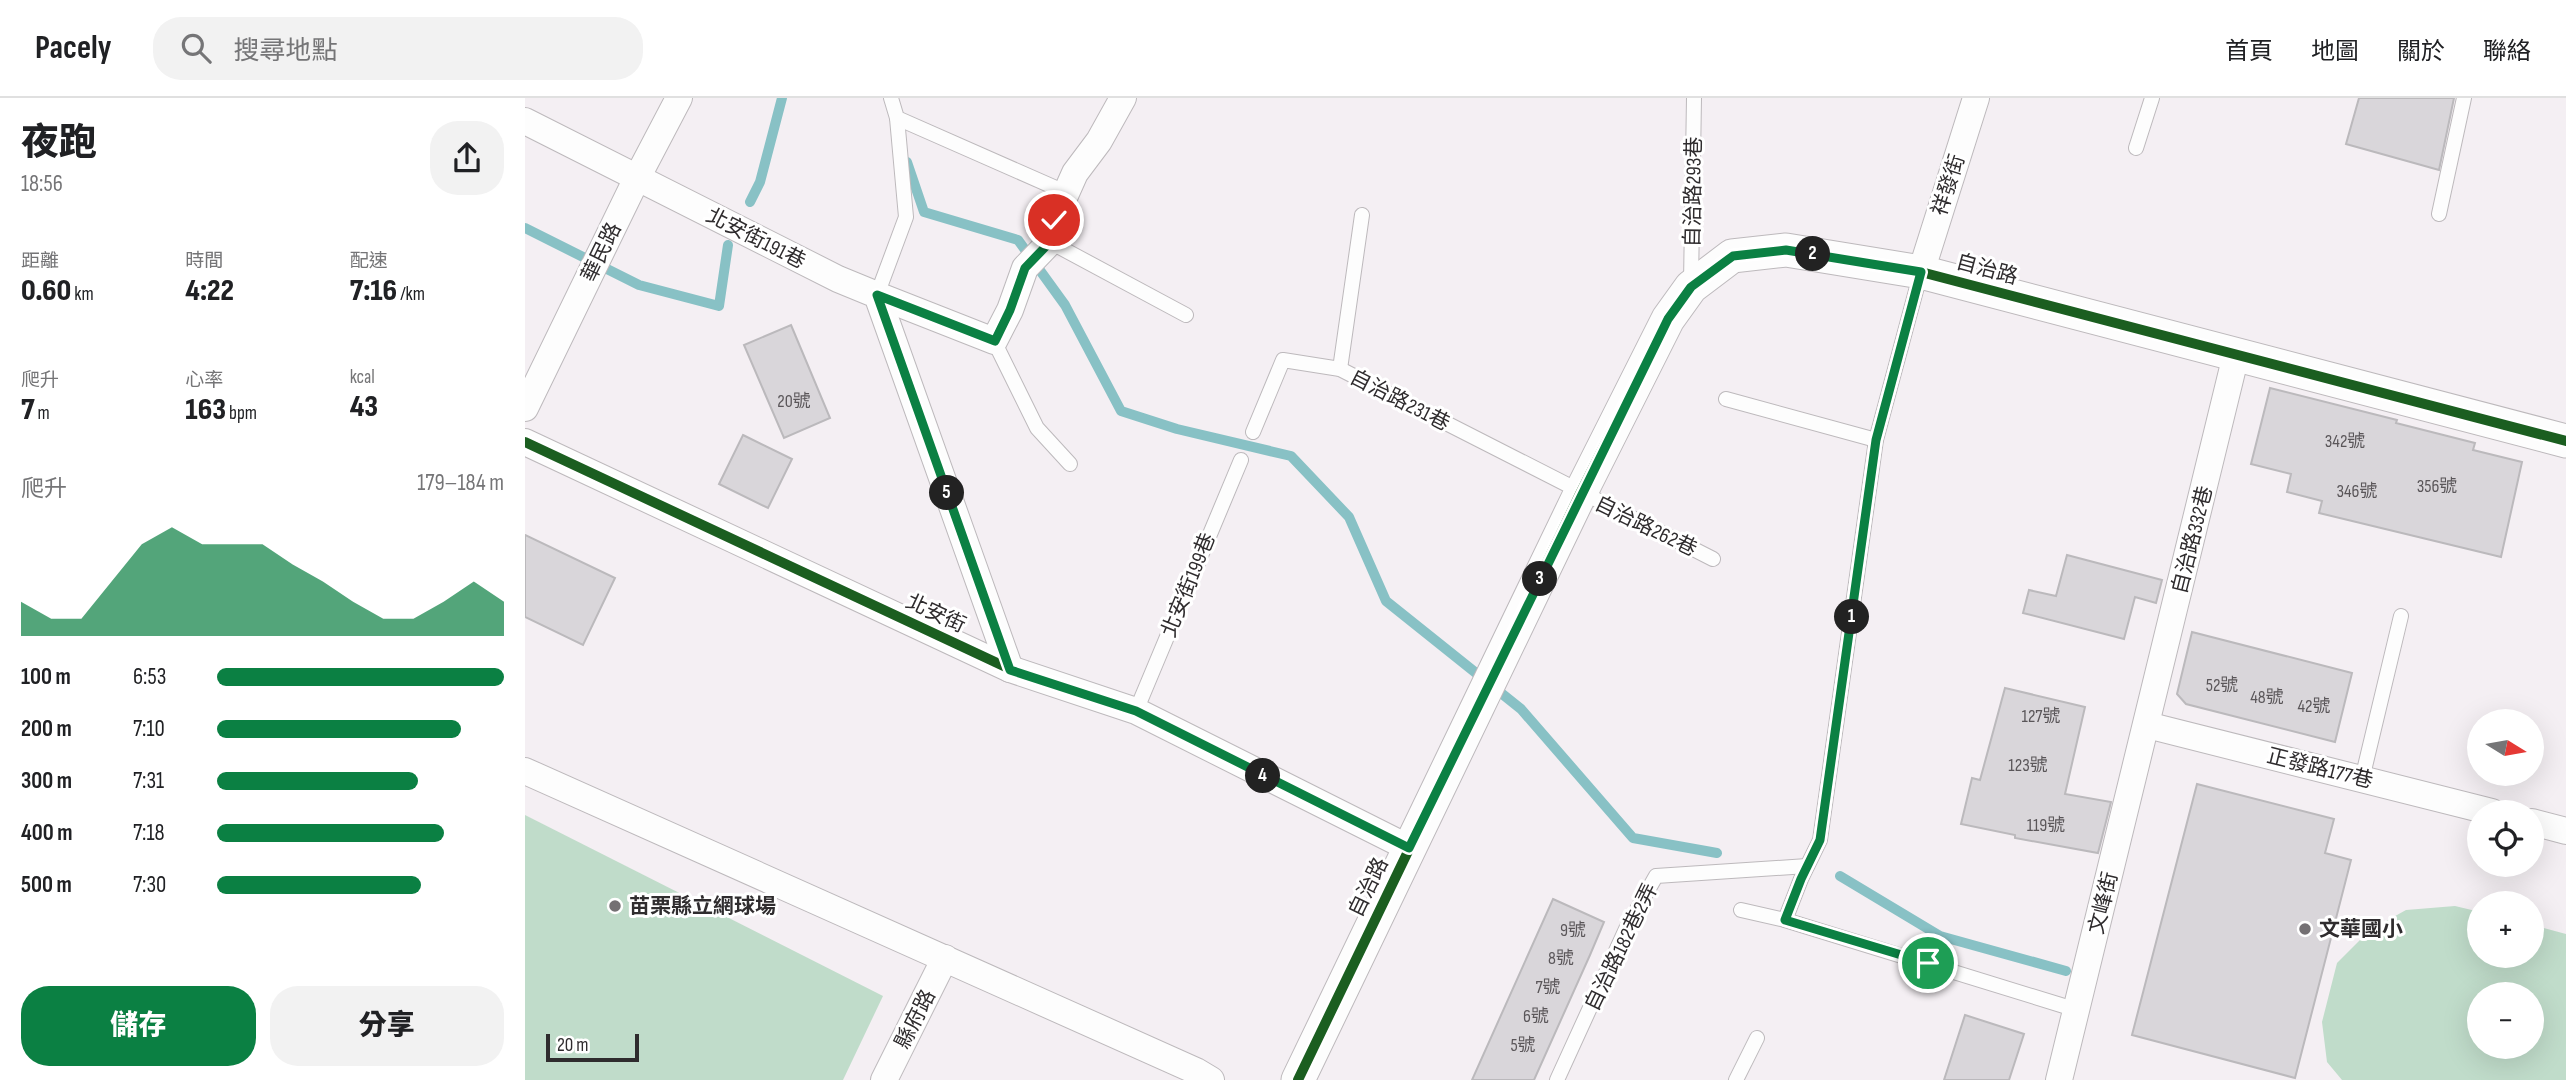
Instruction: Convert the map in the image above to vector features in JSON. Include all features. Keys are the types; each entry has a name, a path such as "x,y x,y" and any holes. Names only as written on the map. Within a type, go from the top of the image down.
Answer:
{"street":[{"name":"華民路","path":"525,408 679,98"},
{"path":"995,341 1038,255 1065,192 1123,98"},
{"name":"祥發街","path":"1921,272 1976,98"},
{"name":"北安街191巷","path":"525,121 838,279 995,341"},
{"name":"自治路","path":"1298,1080 1580,494 1668,319 1691,287 1733,256 1786,250 1921,272 2566,441"},
{"path":"877,295 1010,670"},
{"name":"自治路332巷","path":"2147,725 2236,355"},
{"name":"北安街","path":"525,442 1010,670 1136,711 1409,848"},
{"name":"正發路177巷","path":"2147,725 2467,806"},
{"name":"文峰街","path":"2059,1080 2147,725"},
{"path":"525,771 1211,1080"},
{"path":"2544,825 2566,831"},
{"name":"縣府路","path":"884,1080 945,958"}],"lane":[{"path":"877,295 907,217 898,118 891,98"},
{"name":"自治路293巷","path":"1691,287 1694,98"},
{"path":"2136,148 2152,98"},
{"path":"2439,214 2464,98"},
{"path":"898,118 1065,192"},
{"path":"1340,369 1362,215"},
{"path":"1038,255 1186,315"},
{"path":"1785,920 1820,840 1876,440 1921,272"},
{"path":"995,341 1037,428 1070,464"},
{"name":"自治路231巷","path":"1253,432 1283,360 1340,369 1580,494"},
{"path":"1726,399 1876,440"},
{"name":"北安街199巷","path":"1136,711 1241,460"},
{"name":"自治路262巷","path":"1580,494 1713,559"},
{"path":"2362,779 2402,616"},
{"name":"自治路182巷2弄","path":"1557,1080 1626,929 1656,876 1807,866"},
{"path":"1741,910 1785,920 2077,1010"},
{"path":"1736,1080 1757,1038"}],"green space":[{"name":"苗栗縣立網球場","path":"525,815 883,996 843,1080 525,1080"},
{"path":"2455,906 2467,909 2467,968 2544,968 2544,928 2566,934 2566,1080 2342,1080 2327,1062 2322,1022 2337,963 2370,930 2406,910"}],"building":[{"path":"2359,98 2454,98 2439,170 2346,144"},
{"path":"791,325 830,418 784,438 744,345"},
{"path":"2270,388 2397,420 2396,423 2475,443 2473,450 2522,462 2501,557 2319,513 2322,501 2287,492 2291,474 2251,464"},
{"path":"743,435 792,459 768,508 719,484"},
{"path":"525,535 615,578 583,645 525,617"},
{"path":"2067,555 2162,580 2156,603 2135,597 2124,639 2023,613 2029,590 2056,596"},
{"path":"2192,632 2352,673 2335,742 2186,704 2177,694"},
{"path":"2005,688 2085,707 2065,794 2111,802 2098,853 2015,838 2015,835 1961,824 1972,778 1980,780"},
{"path":"2197,784 2334,819 2325,853 2351,860 2295,1078 2132,1035"},
{"path":"1553,899 1604,922 1590,955 1534,1080 1472,1080"},
{"path":"1965,1015 2024,1034 2009,1080 1944,1080"}],"waterway":[{"path":"750,202 760,182 782,98"},
{"path":"907,162 924,212 1018,240 1065,305 1121,411 1177,429 1291,456 1349,517 1386,601 1521,709 1633,838 1717,853"},
{"path":"525,228 639,285 719,306 728,245"},
{"path":"1840,876 1940,936 2066,971"}],"cycle path":[{"path":"1298,1080 1580,494 1668,319 1691,287 1732,256 1786,250 1921,272 2566,441"},
{"path":"525,442 1010,669 1136,711 1409,848"}],"place":[{"name":"苗栗縣立網球場","path":"615,906"},
{"name":"文華國小","path":"2305,929"}],"route":[{"path":"1054,220 1050,242 1025,268 995,341 877,295 1010,670 1136,711 1409,848 1580,494 1668,319 1691,287 1733,256 1786,250 1921,272 1876,440 1820,840 1785,920 1928,963"}]}
